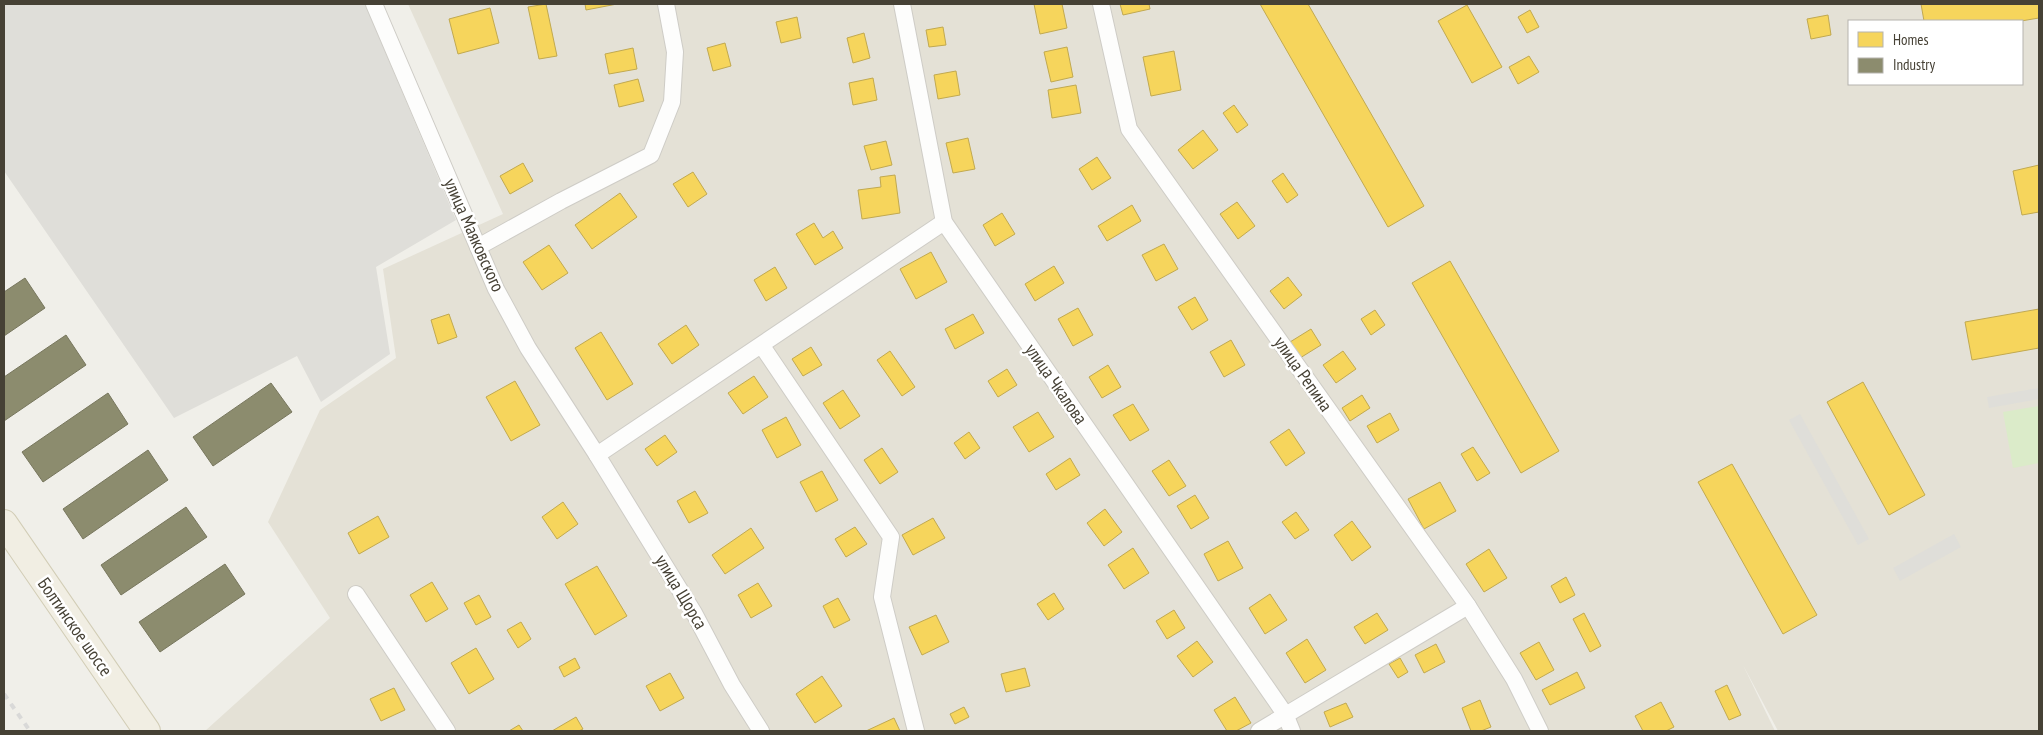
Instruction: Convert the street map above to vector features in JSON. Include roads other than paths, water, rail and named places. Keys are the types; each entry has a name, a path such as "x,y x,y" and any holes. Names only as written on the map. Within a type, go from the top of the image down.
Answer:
{"main road":[{"name":"Болтинское шоссе","path":"4,523 147,731"}],"street":[{"name":"улица Маяковского","path":"374,4 496,289 528,348 597,455"},
{"path":"478,247 561,201 651,155 672,102 675,52 666,4"},
{"name":"улица Чкалова","path":"902,4 944,222 1285,714 1292,731"},
{"name":"улица Репина","path":"1101,4 1129,129 1468,606 1514,679 1540,731"},
{"path":"597,455 944,222"},
{"path":"762,346 891,537 882,598 916,731"},
{"name":"улица Щорса","path":"597,455 694,612 732,685 762,731"},
{"path":"356,594 447,731"},
{"path":"1259,731 1468,606"}],"railway":[{"path":"4,694 30,731"}]}
